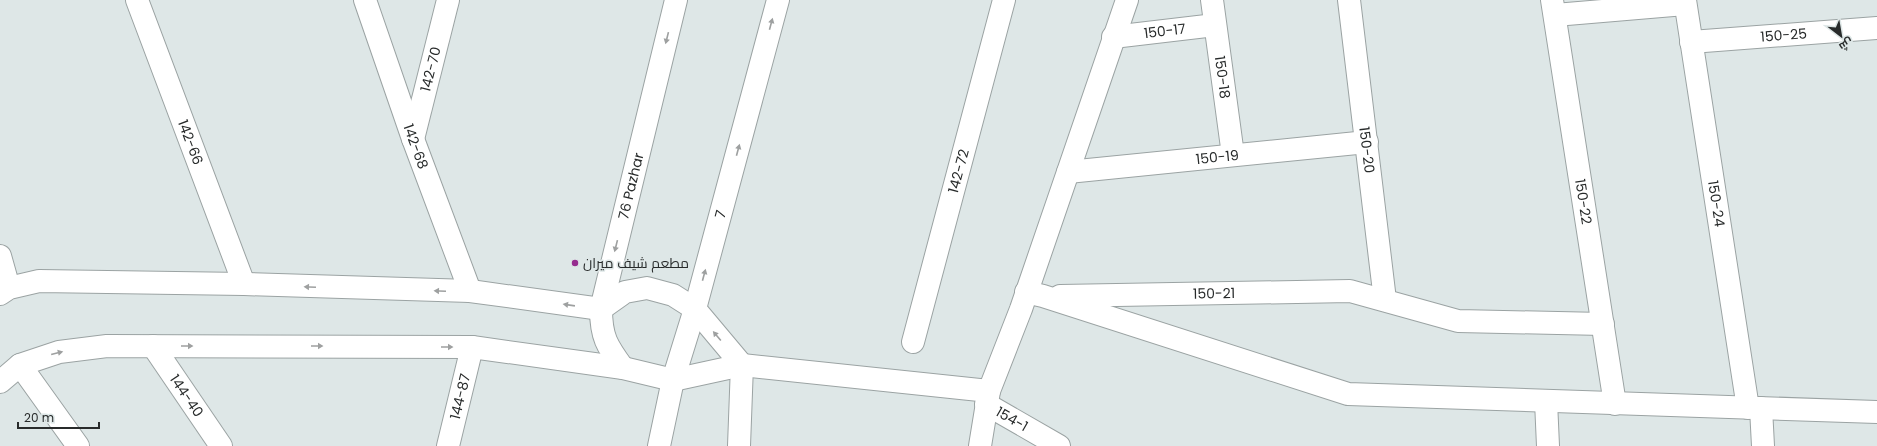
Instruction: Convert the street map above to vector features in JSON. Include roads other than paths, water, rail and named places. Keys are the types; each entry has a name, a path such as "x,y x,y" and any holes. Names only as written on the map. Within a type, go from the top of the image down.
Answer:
{"street":[{"name":"142-66","path":"137,0 244,284"},
{"name":"142-68","path":"365,0 470,292"},
{"name":"142-70","path":"414,139 448,0"},
{"name":"76 Pazhar","path":"623,368 608,347 601,326 601,309 676,0"},
{"name":"7","path":"661,437 673,380 695,309 778,0"},
{"name":"142-72","path":"914,342 1004,0"},
{"path":"980,446 987,398 1034,294 1068,172 1126,0"},
{"name":"150-18","path":"1212,0 1233,155"},
{"name":"150-20","path":"1349,0 1385,300"},
{"path":"1554,8 1685,2"},
{"name":"150-24","path":"1685,2 1754,408 1763,446"},
{"name":"150-22","path":"1554,8 1615,404"},
{"name":"150-17","path":"1114,37 1215,25"},
{"name":"150-25","path":"1691,42 1877,28"},
{"name":"150-19","path":"1068,172 1367,142"},
{"path":"0,256 5,291 39,281 244,284 470,292 601,309 625,292 647,288 673,295 695,309 742,365 739,446"},
{"name":"150-21","path":"1034,294 1350,291 1458,321 1603,324"},
{"path":"1034,294 1348,394 1877,412"},
{"path":"0,382 20,365 59,352 107,346 472,347 623,368 673,380 742,365 987,398"},
{"name":"144-40","path":"153,346 221,446"},
{"name":"144-87","path":"448,446 472,347"},
{"path":"20,365 78,446"},
{"name":"154-1","path":"987,398 1059,446"},
{"path":"1546,401 1548,446"}],"place":[{"name":"مطعم شيف ميران","path":"575,263"}]}
